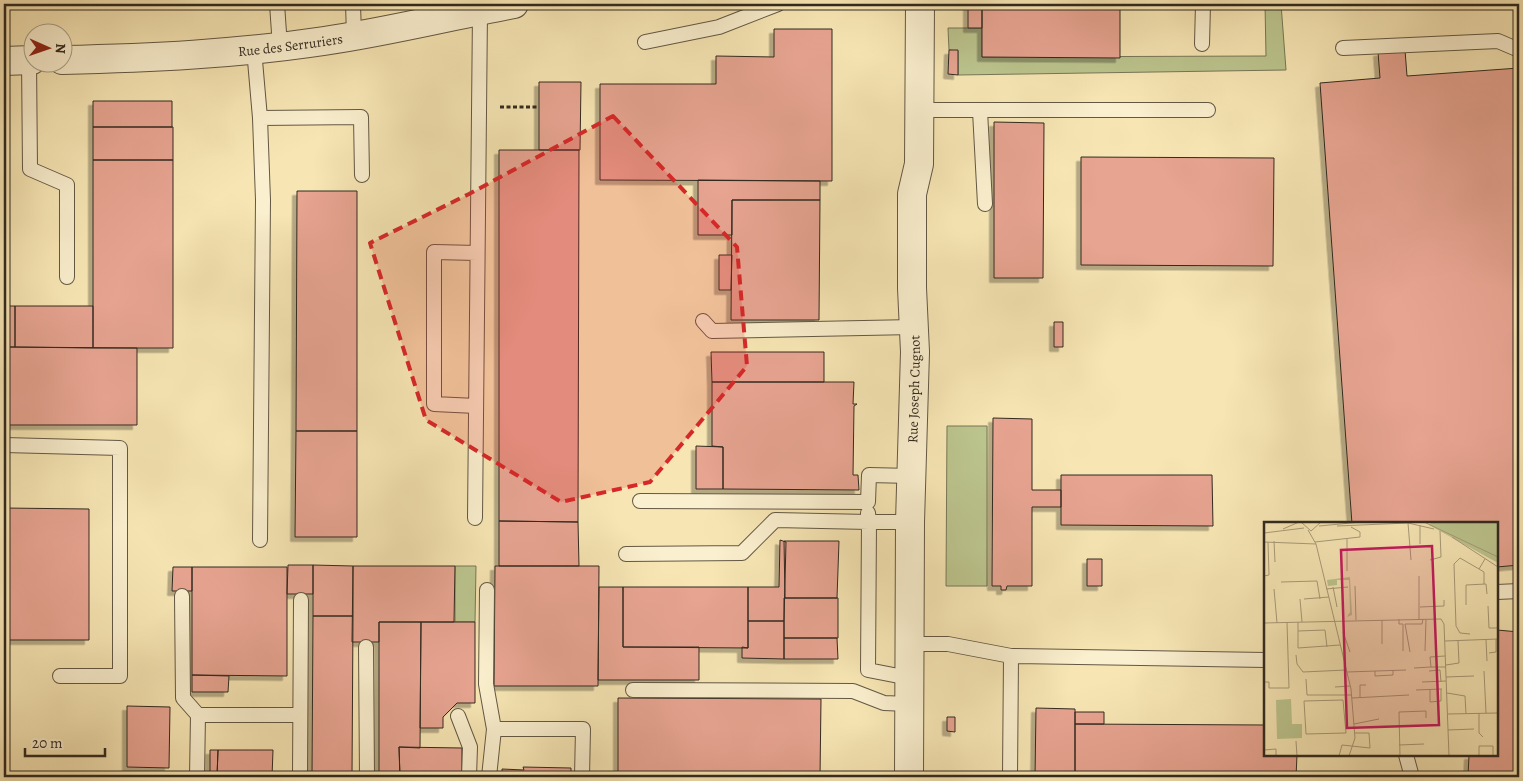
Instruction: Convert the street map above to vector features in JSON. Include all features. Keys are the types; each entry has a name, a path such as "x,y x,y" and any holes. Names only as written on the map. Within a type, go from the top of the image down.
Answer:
{"street":[{"name":"Rue Joseph Cugnot","path":"909,777 910,522 915,352 912,194 919,164 920,4"},
{"name":"Rue des Serruriers","path":"72,60 148,58 267,48 354,35 495,6"}],"lane":[{"path":"260,540 263,200 260,118 267,48 277,4"},
{"path":"353,4 354,35"},
{"path":"644,42 719,27 778,4"},
{"path":"1202,44 1203,4"},
{"path":"475,518 479,106 495,6"},
{"path":"1343,48 1498,41 1519,50"},
{"path":"23,72 30,169 67,185 67,277"},
{"path":"920,110 1208,110"},
{"path":"980,111 985,204"},
{"path":"260,118 361,117 362,175"},
{"path":"476,406 434,404 434,252 477,253"},
{"path":"703,321 712,331 914,327"},
{"path":"4,445 120,448 120,676 60,676"},
{"path":"909,691 868,670 868,502 869,475 911,476"},
{"path":"640,501 868,502"},
{"path":"626,554 742,553 775,520 910,522"},
{"path":"487,590 486,684 494,729 489,777"},
{"path":"1498,592 1519,591"},
{"path":"182,596 183,698 198,715 197,777"},
{"path":"300,600 300,777"},
{"path":"910,644 948,644 1011,656 1264,660"},
{"path":"366,647 367,777"},
{"path":"1010,777 1011,656"},
{"path":"633,690 853,691 884,703 909,691"},
{"path":"198,715 300,715"},
{"path":"458,716 470,747 470,777"},
{"path":"494,729 583,729 582,777"},
{"path":"1406,756 1412,777"}],"path":[{"path":"479,106 539,108"}],"highlighted area":[{"path":"613,116 737,247 747,366 650,482 561,502 426,420 370,243 469,194"}],"green space":[{"path":"1265,4 1281,4 1286,70 958,75 958,51 949,50 948,28 982,28 982,57 1266,56"},
{"path":"947,426 987,426 987,586 946,586"},
{"path":"455,566 476,566 475,622 455,622"}],"building":[{"path":"968,4 982,4 982,28 968,28"},
{"path":"982,4 1120,4 1120,58 982,57"},
{"path":"774,29 832,29 832,181 600,180 600,84 716,84 716,56 774,57"},
{"path":"949,50 958,50 958,75 948,74"},
{"path":"1405,50 1407,76 1519,68 1519,565 1498,567 1498,522 1352,522 1320,83 1380,78 1378,52"},
{"path":"539,82 581,82 580,150 539,150"},
{"path":"93,101 172,101 172,127 93,127"},
{"path":"994,122 1044,123 1043,278 994,278"},
{"path":"93,127 173,127 173,160 93,160"},
{"path":"499,150 579,150 578,522 499,521"},
{"path":"1081,157 1274,158 1273,266 1081,265"},
{"path":"93,160 173,160 173,348 93,348"},
{"path":"698,180 820,181 820,200 732,200 732,235 698,235"},
{"path":"297,191 357,191 357,431 296,431"},
{"path":"732,200 820,200 819,320 731,320"},
{"path":"719,255 732,255 731,290 719,290"},
{"path":"4,306 15,306 15,347 4,347"},
{"path":"15,306 93,306 93,348 15,347"},
{"path":"1054,322 1063,322 1063,347 1054,347"},
{"path":"4,347 137,348 137,425 4,425"},
{"path":"711,352 824,352 824,382 712,382"},
{"path":"712,382 854,382 853,404 857,404 854,406 853,475 858,475 859,490 723,489 723,447 712,446"},
{"path":"993,418 1032,419 1032,490 1061,490 1061,507 1032,507 1032,586 1007,586 1006,590 1001,590 1001,586 992,586"},
{"path":"296,431 357,431 357,537 295,537"},
{"path":"696,446 723,447 723,489 696,489"},
{"path":"1061,475 1212,475 1213,526 1061,525"},
{"path":"4,508 89,509 89,640 4,640"},
{"path":"499,521 578,522 579,566 499,566"},
{"path":"780,540 786,542 784,621 748,621 748,587 779,587"},
{"path":"784,541 839,541 837,598 785,598"},
{"path":"1087,559 1102,559 1102,586 1087,586"},
{"path":"288,565 313,565 313,594 287,594"},
{"path":"313,565 353,566 353,616 313,616"},
{"path":"353,566 455,566 454,622 379,622 379,642 352,642"},
{"path":"495,566 599,566 598,686 494,686"},
{"path":"173,567 192,567 192,591 172,591"},
{"path":"192,567 287,567 287,676 192,675"},
{"path":"599,587 623,587 623,647 699,647 699,680 598,680"},
{"path":"623,587 748,587 748,648 623,647"},
{"path":"784,598 838,598 838,638 784,638"},
{"path":"313,616 353,616 352,777 312,777"},
{"path":"748,621 784,621 784,659 742,658 742,647 748,648"},
{"path":"379,622 421,622 420,748 399,747 400,777 379,777"},
{"path":"421,622 475,622 475,703 457,703 443,717 443,728 420,728"},
{"path":"1498,630 1519,632 1519,777 1468,777 1469,756 1498,756"},
{"path":"784,638 837,638 838,659 784,659"},
{"path":"192,675 229,676 228,692 192,692"},
{"path":"618,698 821,699 820,777 760,777 759,773 699,773 699,777 618,777"},
{"path":"127,706 170,707 169,768 127,767"},
{"path":"1036,708 1075,709 1075,777 1035,777"},
{"path":"1075,712 1104,712 1104,724 1075,724"},
{"path":"947,717 955,717 955,732 947,731"},
{"path":"1075,724 1264,725 1264,756 1297,756 1296,777 1075,777"},
{"path":"399,747 462,748 462,777 400,777"},
{"path":"210,750 218,750 217,777 210,777"},
{"path":"218,750 273,750 272,777 217,777"},
{"path":"523,767 571,768 571,777 502,777 502,769 524,770"}]}
